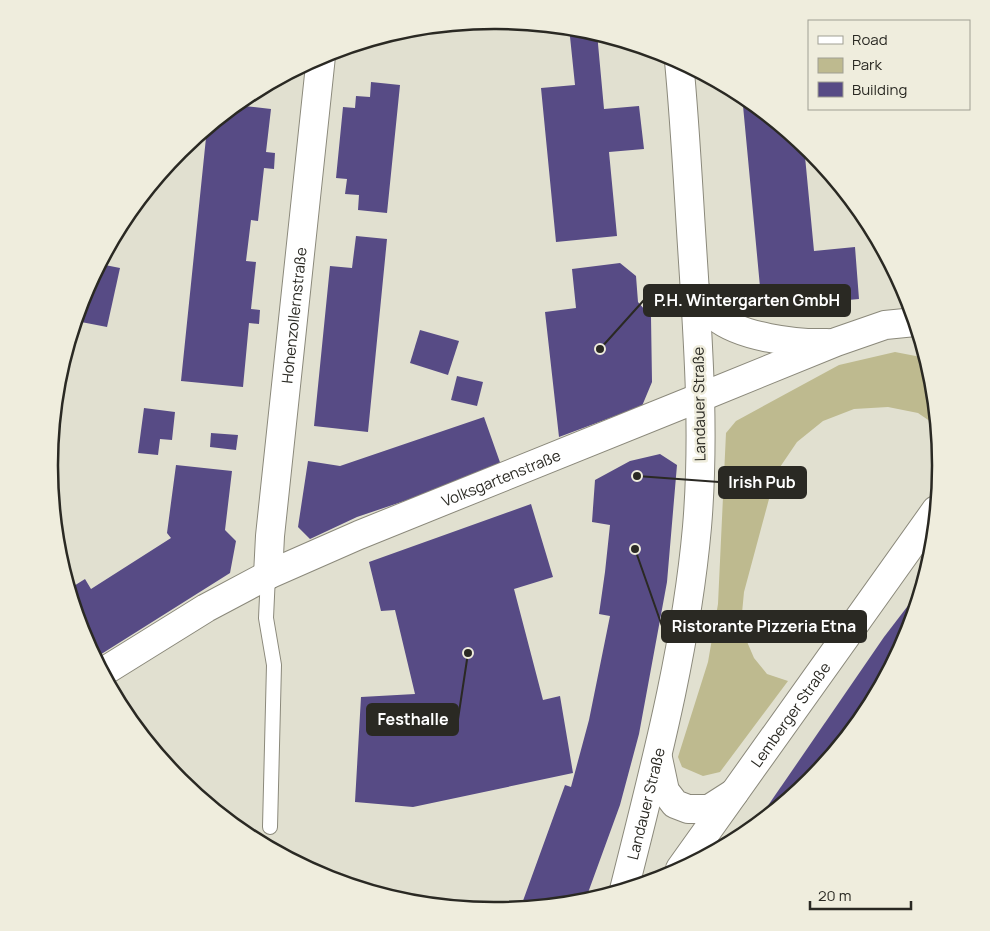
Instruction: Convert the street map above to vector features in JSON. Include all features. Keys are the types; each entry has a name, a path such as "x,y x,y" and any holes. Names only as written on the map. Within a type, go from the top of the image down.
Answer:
{"main road":[{"name":"Hohenzollernstraße","path":"268,575 270,536 320,66"},
{"name":"Landauer Straße","path":"626,882 658,756 686,618 697,528 701,456 701,396 680,70"},
{"path":"695,289 714,316 728,325 770,337 810,343 836,342"},
{"name":"Volksgartenstraße","path":"108,669 206,608 268,575 359,535 836,342 885,325 908,323"},
{"name":"Lemberger Straße","path":"689,856 928,521"},
{"path":"658,756 665,791 675,804 688,809 709,809 737,790"}],"lane":[{"path":"268,575 266,618 274,665 270,827"}],"green space":[{"path":"895,352 918,356 929,421 918,413 888,407 854,409 823,421 797,442 776,473 744,592 742,613 745,637 754,658 767,674 788,681 720,772 703,776 682,767 678,757 708,662 718,604 726,433 736,421 839,365"}],"building":[{"path":"570,35 598,41 604,109 639,106 644,149 609,152 617,236 556,242 541,88 575,85"},
{"path":"371,82 400,85 387,213 358,210 359,195 345,194 347,179 336,178 343,107 355,108 356,96 370,97"},
{"path":"246,106 271,109 266,152 275,153 274,169 264,168 258,221 251,220 246,261 256,262 251,309 260,310 259,324 249,323 243,387 181,381 206,138"},
{"path":"743,106 783,137 805,158 814,251 855,247 859,299 762,308"},
{"path":"356,236 387,239 368,432 314,426 330,266 352,268"},
{"path":"620,263 636,276 638,302 651,317 652,382 642,406 559,437 545,312 576,308 572,269"},
{"path":"107,265 120,268 107,327 82,322"},
{"path":"420,330 459,341 448,375 410,363"},
{"path":"457,376 483,382 477,406 451,400"},
{"path":"144,408 175,412 172,440 160,439 158,455 138,453"},
{"path":"484,417 502,468 357,517 310,539 298,527 308,461 340,466"},
{"path":"211,433 238,435 236,450 210,447"},
{"path":"660,454 677,465 667,582 639,734 620,805 588,892 552,899 523,901 565,785 571,787 589,720 610,616 599,614 610,525 592,522 595,480 630,461"},
{"path":"176,465 232,471 225,530 236,541 230,573 101,654 91,633 75,585 85,579 91,589 171,538 167,533"},
{"path":"531,504 553,577 514,589 543,700 560,696 573,773 413,807 355,802 361,697 415,694 395,610 381,611 369,562"},
{"path":"910,603 887,659 858,708 804,774 767,807 884,637"}],"place":[{"name":"P.H. Wintergarten GmbH","path":"600,349"},
{"name":"Irish Pub","path":"637,476"},
{"name":"Ristorante Pizzeria Etna","path":"635,549"},
{"name":"Festhalle","path":"468,653"}]}
